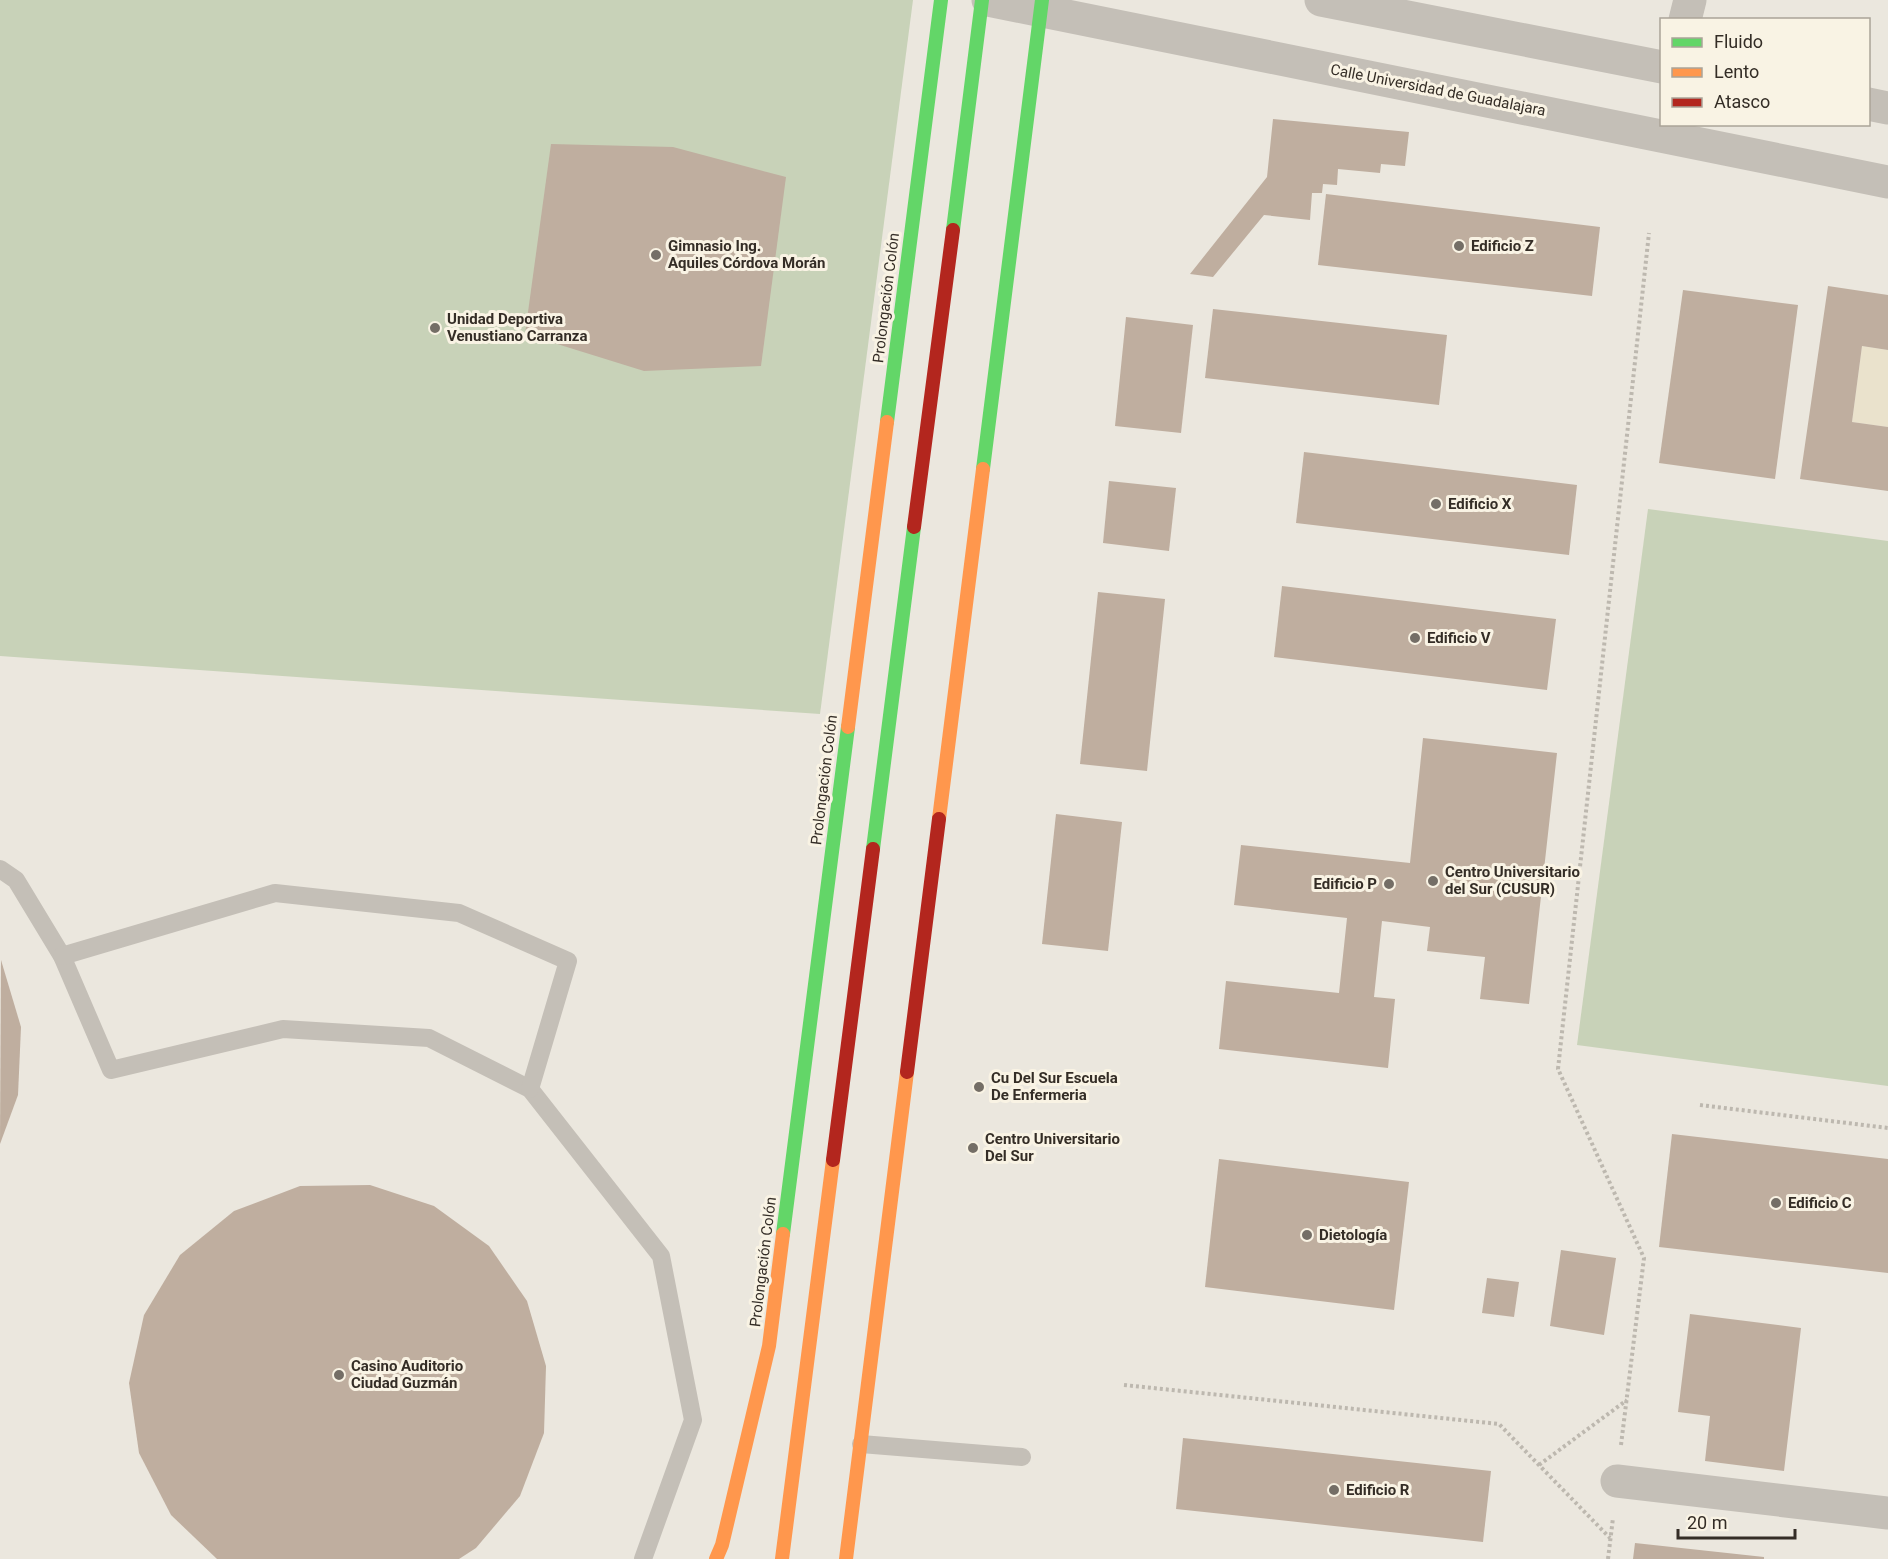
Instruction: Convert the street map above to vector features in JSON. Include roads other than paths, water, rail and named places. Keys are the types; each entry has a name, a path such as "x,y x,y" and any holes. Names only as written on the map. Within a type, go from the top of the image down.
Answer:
{"main road":[{"name":"Prolongación Colón","path":"716,1559 722,1545 768,1346 941,0"},
{"path":"782,1559 982,0"},
{"path":"846,1559 1041,5"}],"street":[{"name":"Calle Universidad de Guadalajara","path":"988,0 1041,5 1659,125"},
{"path":"1686,18 1690,0"},
{"path":"1340,2 1660,67"},
{"path":"1870,104 1888,108"},
{"name":"Calle Universidad de Guadalajara","path":"1663,126 1888,182"},
{"path":"1617,1481 1888,1513"}],"lane":[{"path":"0,869 16,880 62,956 111,1070 283,1029 429,1038 530,1089 661,1256 693,1420 643,1559"},
{"path":"62,956 275,892 459,913 568,961 530,1089"},
{"path":"861,1444 1022,1457"}],"place":[{"name":"Edificio Z","path":"1459,246"},
{"name":"Gimnasio Ing. Aquiles Córdova Morán","path":"656,255"},
{"name":"Unidad Deportiva Venustiano Carranza","path":"435,328"},
{"name":"Edificio X","path":"1436,504"},
{"name":"Edificio V","path":"1415,638"},
{"name":"Centro Universitario del Sur (CUSUR)","path":"1433,881"},
{"name":"Edificio P","path":"1389,884"},
{"name":"Cu Del Sur Escuela De Enfermeria","path":"979,1087"},
{"name":"Centro Universitario Del Sur","path":"973,1148"},
{"name":"Edificio C","path":"1776,1203"},
{"name":"Dietología","path":"1307,1235"},
{"name":"Casino Auditorio Ciudad Guzmán","path":"339,1375"},
{"name":"Edificio R","path":"1334,1490"}]}
